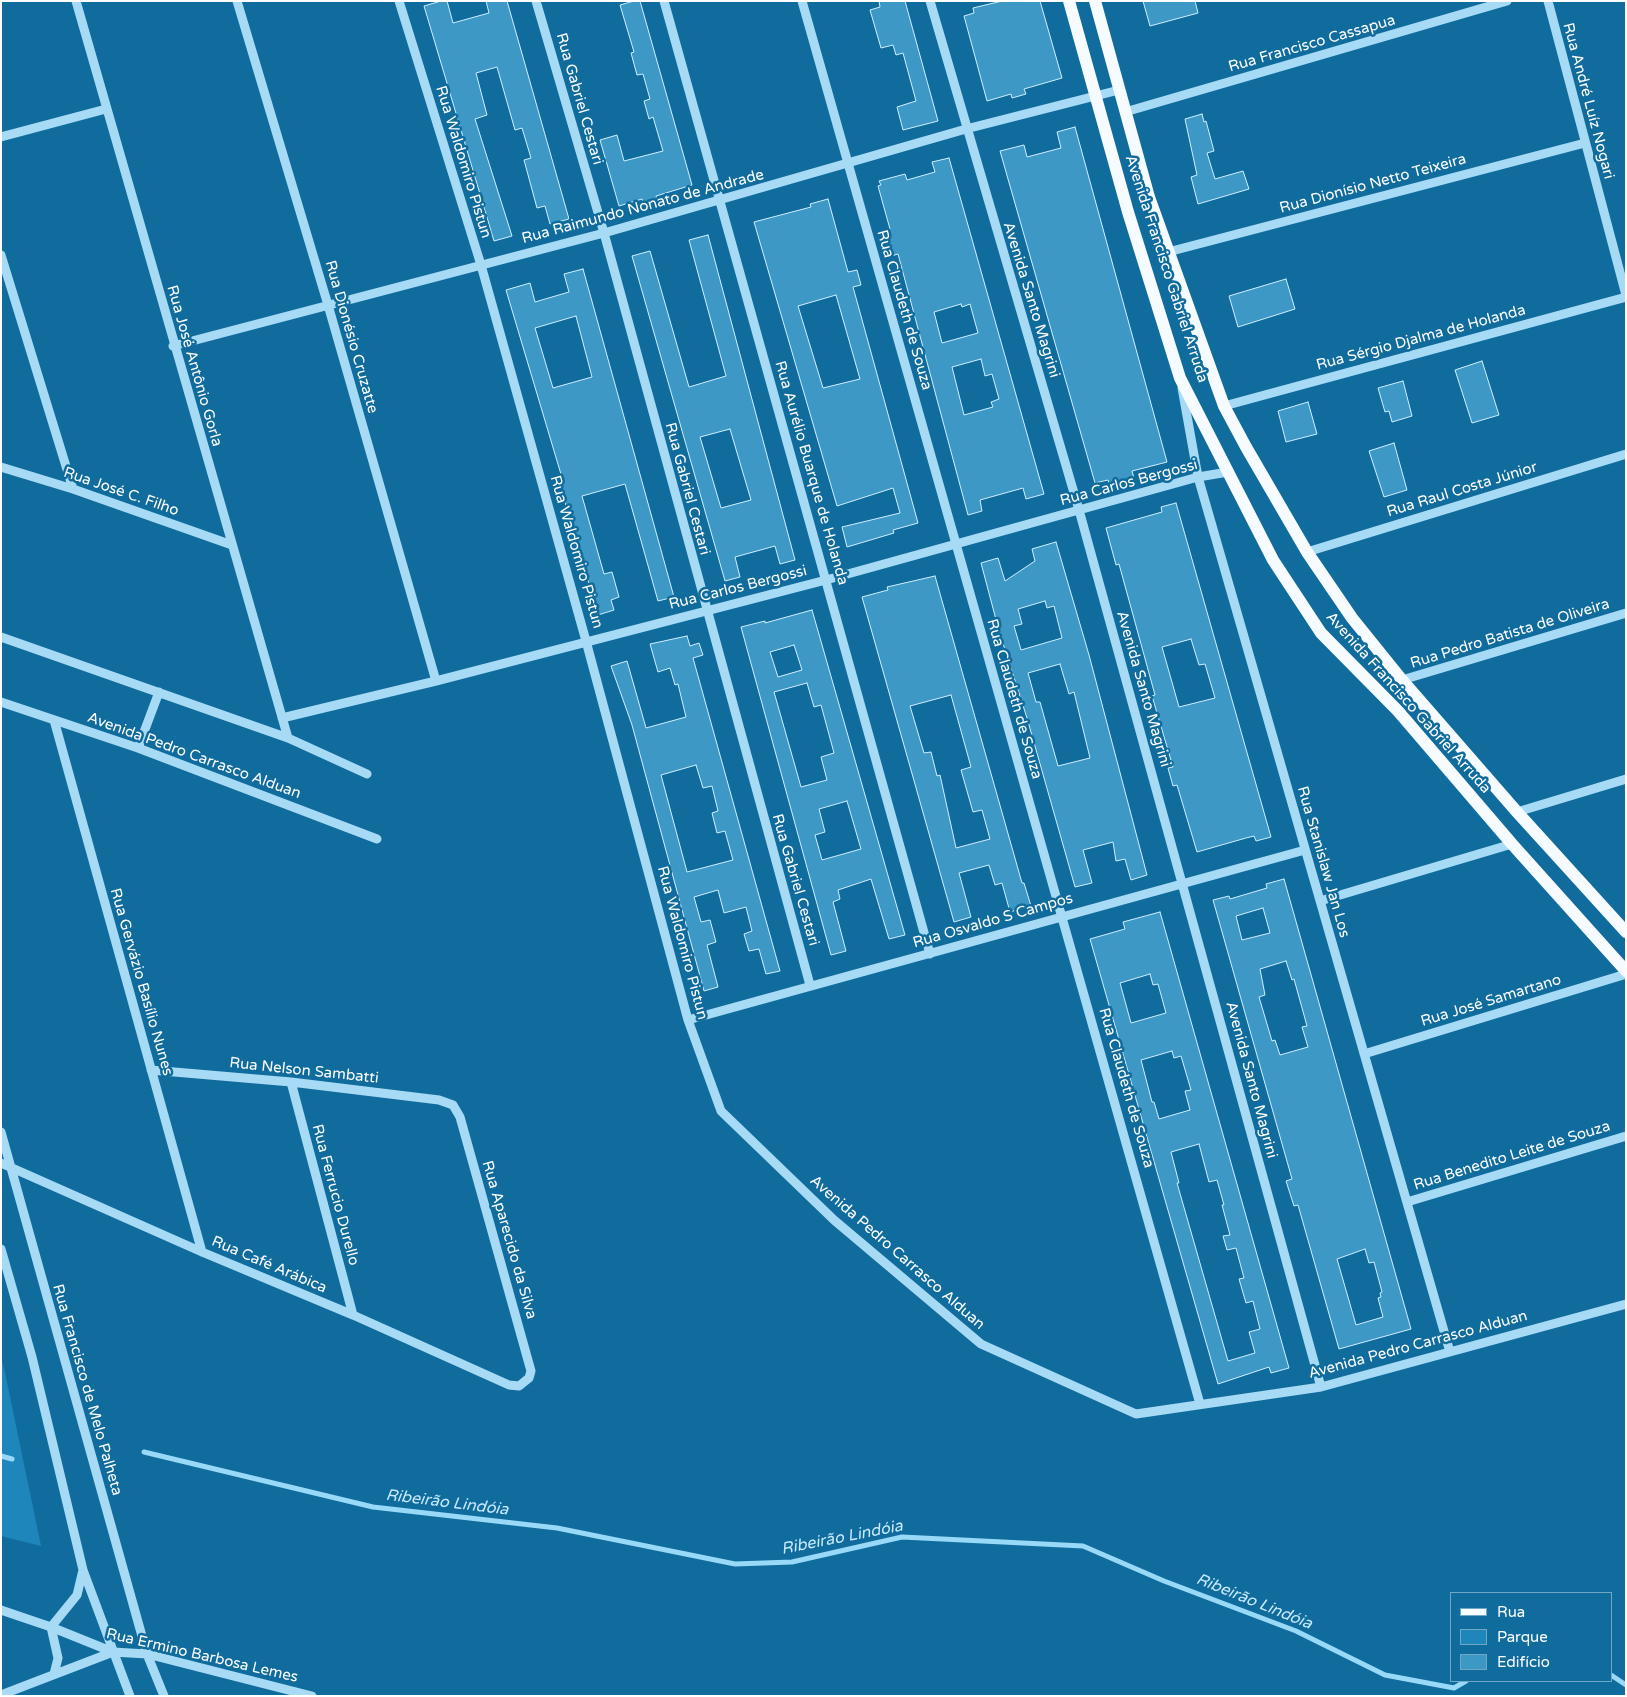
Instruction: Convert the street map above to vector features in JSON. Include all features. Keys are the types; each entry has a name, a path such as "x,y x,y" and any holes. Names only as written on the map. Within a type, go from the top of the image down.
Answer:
{"main road":[{"name":"Avenida Francisco Gabriel Arruda","path":"1069,1 1128,212 1180,378 1273,560 1320,633 1398,711 1512,844 1626,972"},
{"name":"Avenida Francisco Gabriel Arruda","path":"1095,1 1149,197 1224,406 1307,552 1352,618 1402,680 1516,812 1626,932"}],"street":[{"name":"Rua José Antônio Gorla","path":"76,1 288,738"},
{"name":"Rua Dionésio Cruzatte","path":"237,1 328,305 436,681"},
{"name":"Rua Waldomiro Pistun","path":"399,1 480,265 586,641 688,1020 722,1111"},
{"name":"Rua Gabriel Cestari","path":"536,1 604,233 705,610 810,986"},
{"name":"Rua Aurélio Buarque de Holanda","path":"664,1 930,954"},
{"name":"Rua Claudeth de Souza","path":"802,1 1200,1404"},
{"name":"Avenida Santo Magrini","path":"930,1 1079,510 1321,1387"},
{"name":"Rua Francisco Cassapua","path":"1126,112 1507,1"},
{"name":"Rua André Luíz Nogari","path":"1548,1 1626,296"},
{"name":"Rua Raimundo Nonato de Andrade","path":"174,346 604,233 966,129 1119,90"},
{"path":"1,138 106,109"},
{"name":"Rua Dionísio Netto Teixeira","path":"1168,252 1585,144"},
{"path":"1,255 73,489"},
{"name":"Rua Sérgio Djalma de Holanda","path":"1224,406 1626,296"},
{"name":"Rua Stanislaw Jan Los","path":"1180,378 1198,477 1450,1352"},
{"name":"Rua Raul Costa Júnior","path":"1307,552 1626,454"},
{"name":"Rua José C. Filho","path":"1,467 73,489 232,546"},
{"name":"Rua Carlos Bergossi","path":"282,718 436,681 826,580 1198,477 1228,472"},
{"name":"Rua Pedro Batista de Oliveira","path":"1402,680 1626,613"},
{"path":"1,637 288,738 367,774"},
{"path":"138,748 159,692"},
{"name":"Avenida Pedro Carrasco Alduan","path":"1,702 138,748 377,839"},
{"name":"Rua Gervázio Basílio Nunes","path":"54,720 202,1252"},
{"path":"1516,812 1626,779"},
{"path":"1320,901 1512,844"},
{"name":"Rua Osvaldo S Campos","path":"688,1020 1305,850"},
{"name":"Rua José Samartano","path":"1364,1054 1626,972"},
{"name":"Rua Nelson Sambatti","path":"151,1070 290,1082 439,1100 453,1105"},
{"name":"Rua Ferrucio Durello","path":"290,1082 353,1315"},
{"name":"Rua Aparecido da Silva","path":"453,1105 460,1117 531,1371 525,1382"},
{"name":"Avenida Pedro Carrasco Alduan","path":"722,1111 834,1220 981,1344 1136,1414 1321,1387 1626,1304"},
{"name":"Rua Francisco de Melo Palheta","path":"1,1132 147,1654 164,1696"},
{"name":"Rua Benedito Leite de Souza","path":"1407,1202 1626,1136"},
{"name":"Rua Café Arábica","path":"1,1163 202,1252 353,1315 508,1386 514,1387 525,1382"},
{"path":"1,1249 32,1357 83,1570 130,1696"},
{"path":"54,1674 58,1658 51,1627 77,1595 83,1570"},
{"name":"Rua Ermino Barbosa Lemes","path":"1,1610 51,1627 113,1652 147,1654 312,1696"},
{"path":"1,1695 113,1652"}],"green space":[{"path":"1,1358 4,1368 41,1546 1,1536"}],"building":[{"path":"447,1 453,23 489,13 486,1 507,1 569,219 550,224 545,206 537,208 524,160 531,158 522,128 515,130 497,67 476,73 487,115 475,119 512,236 494,241 424,6"},
{"path":"640,1 692,185 656,196 659,206 645,210 642,199 619,206 600,140 617,135 624,161 663,151 653,117 649,119 644,101 650,99 643,74 637,75 631,53 634,52 620,5"},
{"path":"879,1 905,1 938,121 903,130 897,107 916,101 903,53 896,55 893,45 881,48 870,10 880,7"},
{"path":"1002,1 1040,1 1062,78 1024,89 1026,94 1012,98 1011,94 987,101 964,16 974,13 973,8"},
{"path":"1143,1 1195,1 1198,13 1150,26"},
{"path":"1202,114 1204,122 1206,121 1214,151 1207,153 1215,179 1243,171 1249,189 1198,204 1191,177 1197,175 1185,119"},
{"path":"1075,127 1167,462 1132,471 1134,478 1110,486 1108,480 1095,483 1000,151 1024,145 1027,157 1061,148 1057,132"},
{"path":"949,158 1044,494 1026,499 1023,488 980,500 982,511 968,515 898,254 888,257 881,232 890,229 878,186 881,185 879,181 905,174 907,180 935,172 932,162","holes":["961,304 962,307 970,304 978,333 942,343 934,312","981,359 985,376 992,374 999,399 991,402 993,407 964,415 952,367"]},
{"path":"828,199 848,272 857,270 861,285 853,287 918,523 893,530 894,533 847,547 842,527 900,513 893,488 837,506 754,222 811,207 810,204","holes":["836,295 860,379 823,388 798,306"]},
{"path":"708,235 795,560 780,564 775,546 735,557 740,577 725,581 632,256 650,251 689,387 726,376 689,240","holes":["730,429 751,500 721,508 700,437"]},
{"path":"583,269 674,597 658,601 625,484 582,496 604,574 612,572 619,597 611,600 614,610 598,615 559,482 563,481 506,290 530,283 535,302 569,292 564,274","holes":["576,316 592,377 553,388 535,328"]},
{"path":"1286,279 1295,309 1238,327 1229,296"},
{"path":"1482,361 1499,415 1472,423 1455,370"},
{"path":"1403,381 1412,416 1392,422 1389,411 1385,412 1378,388"},
{"path":"1308,402 1317,434 1286,442 1278,411"},
{"path":"1394,443 1407,490 1384,497 1369,451"},
{"path":"1176,503 1271,837 1256,841 1254,836 1197,852 1177,785 1173,786 1168,768 1173,767 1152,696 1155,695 1119,564 1116,565 1106,528 1162,512 1161,507","holes":["1191,639 1199,665 1205,664 1215,698 1179,707 1162,647"]},
{"path":"1056,542 1089,655 1147,875 1131,880 1125,859 1116,861 1113,842 1083,850 1092,883 1075,887 1027,718 999,631 981,563 998,558 1005,581 1035,561 1032,549","holes":["1045,601 1047,608 1054,606 1062,638 1021,650 1014,626 1022,624 1018,609","1060,664 1069,694 1074,692 1090,758 1058,766 1040,702 1036,702 1028,673"]},
{"path":"935,576 1022,883 1024,883 1031,906 1010,912 1002,883 995,885 989,865 959,873 971,917 954,922 862,597 888,590 887,587","holes":["951,695 971,767 961,770 973,812 982,810 990,839 956,848 940,775 937,776 931,752 924,753 910,706"]},
{"path":"812,610 905,935 889,939 871,879 838,890 840,899 833,902 846,951 831,955 741,627 765,621 765,623","holes":["794,645 802,670 778,677 770,652","807,683 814,707 821,705 834,753 821,757 827,780 801,787 774,692","847,801 861,849 822,860 815,835 825,832 819,809"]},
{"path":"687,636 690,646 699,643 703,655 693,658 780,971 766,974 759,949 749,951 744,934 752,931 746,907 724,913 718,890 694,897 701,922 710,920 716,942 707,945 718,987 704,991 632,725 611,666 627,661 646,728 686,717 678,684 675,685 670,668 658,672 650,644","holes":["696,765 703,788 712,786 718,811 712,813 717,833 725,831 733,860 687,872 661,775"]},
{"path":"1284,879 1411,1329 1339,1349 1298,1205 1294,1206 1286,1181 1292,1179 1213,900 1229,896 1230,899 1267,888 1266,884","holes":["1263,908 1270,933 1242,940 1236,916","1286,961 1292,980 1294,979 1307,1026 1302,1027 1308,1047 1280,1055 1275,1040 1272,1041 1259,997 1265,995 1260,969","1365,1249 1369,1263 1374,1262 1382,1292 1380,1293 1381,1297 1378,1298 1383,1317 1356,1325 1337,1259"]},
{"path":"1160,912 1289,1368 1271,1373 1269,1367 1218,1384 1090,939 1125,929 1123,922","holes":["1150,974 1153,985 1158,984 1166,1013 1131,1023 1120,983","1172,1051 1174,1058 1181,1056 1191,1090 1185,1091 1190,1110 1159,1119 1154,1102 1152,1102 1141,1060","1199,1144 1209,1182 1217,1180 1230,1235 1223,1236 1227,1250 1236,1248 1244,1278 1239,1279 1246,1303 1253,1301 1260,1329 1249,1332 1255,1353 1228,1361 1177,1183 1179,1183 1171,1152"]}],"waterway":[{"name":"Ribeirão Lindóia","path":"144,1452 373,1507 557,1528 735,1564 792,1562 902,1537 1083,1546 1164,1581 1296,1631 1385,1675 1454,1688 1464,1682"},
{"name":"Ribeirão Lindóia","path":"1,1456 12,1459"},
{"name":"Ribeirão Lindóia","path":"1612,1676 1626,1685"}]}
